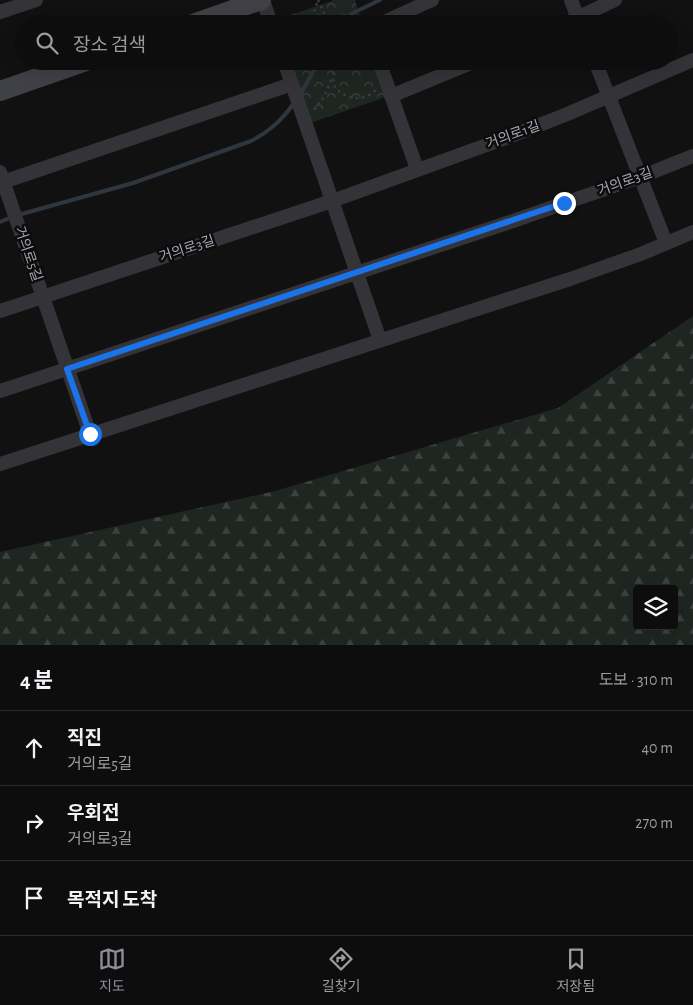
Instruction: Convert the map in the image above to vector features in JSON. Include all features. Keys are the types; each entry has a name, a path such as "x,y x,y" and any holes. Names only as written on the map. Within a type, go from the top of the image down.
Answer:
{"street":[{"path":"0,12 36,0"},
{"path":"219,15 262,0 268,15"},
{"path":"400,15 432,0"},
{"path":"571,0 577,15"},
{"path":"589,15 615,0"},
{"name":"거의로1길","path":"678,66 693,60"},
{"path":"0,92 61,70"},
{"path":"287,70 380,340"},
{"path":"382,70 417,169"},
{"path":"391,96 454,70"},
{"path":"598,70 666,243"},
{"name":"거의로1길","path":"332,201 565,115 669,70"},
{"path":"1,179 292,84"},
{"name":"거의로3길","path":"67,369 357,274 640,177 693,156"},
{"name":"거의로5길","path":"1,179 90,434"},
{"name":"거의로3길","path":"42,297 332,201"},
{"path":"0,464 570,279 641,254 693,232"},
{"name":"거의로5길","path":"0,311 42,297"},
{"path":"0,391 67,369"}],"path":[{"path":"313,15 318,0"},
{"path":"318,0 325,15"},
{"path":"304,120 318,106 334,70"},
{"path":"333,76 335,88 346,98 359,98 374,93 385,80"}],"green space":[{"path":"334,0 355,0 359,15 290,15"},
{"path":"291,70 378,70 386,97 310,123"},
{"path":"693,316 693,645 0,645 0,552 275,491 558,408"}],"waterway":[{"path":"351,15 380,0"},
{"path":"300,95 314,70"},
{"path":"18,215 133,183 251,141 275,125 294,103"},
{"path":"0,222 12,217"}],"route":[{"path":"90,434 67,369 357,274 564,203"}]}
